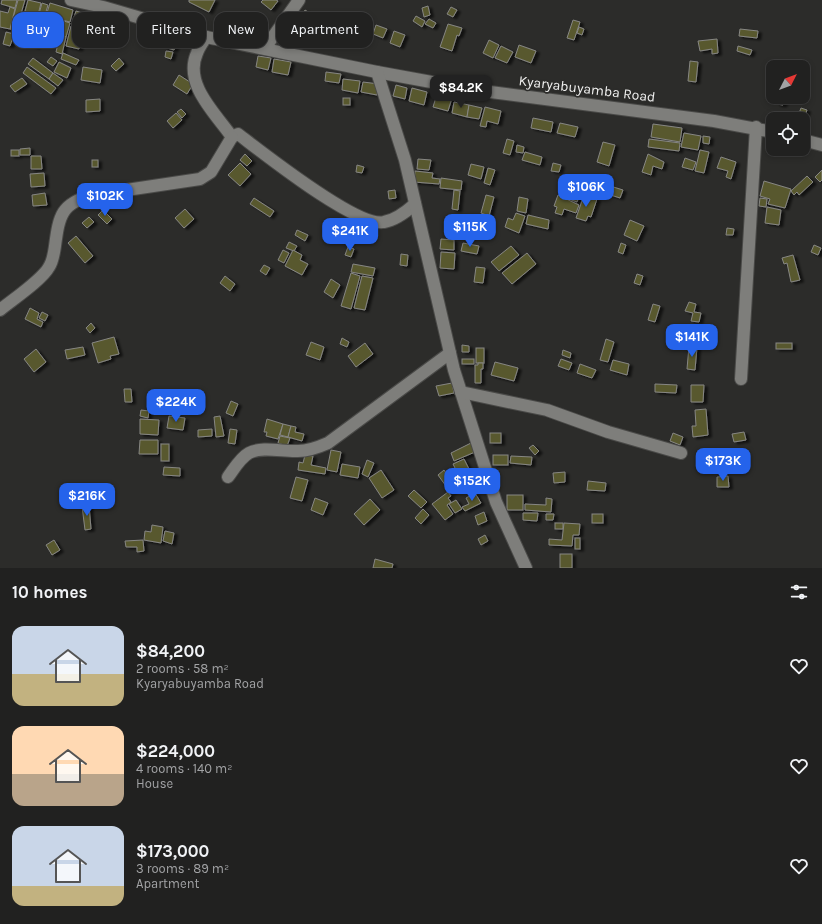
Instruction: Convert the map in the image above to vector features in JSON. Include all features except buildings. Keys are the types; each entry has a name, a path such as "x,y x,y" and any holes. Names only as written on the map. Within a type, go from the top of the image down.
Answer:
{"street":[{"name":"Kyaryabuyamba Road","path":"71,0 104,3 137,14"},
{"path":"268,44 299,0"},
{"name":"Kyaryabuyamba Road","path":"206,37 214,38"},
{"path":"199,48 196,53 193,75 196,85 232,137"},
{"name":"Kyaryabuyamba Road","path":"265,48 378,72 475,90 756,127 766,130"},
{"path":"378,72 405,160 450,353 461,392 496,502 526,568"},
{"path":"741,378 756,127"},
{"path":"0,310 49,268 54,252 58,222 60,216 69,205 81,198 93,195 200,179 211,172 232,137 238,134 299,180 361,218 383,223 402,215 415,204"},
{"path":"810,142 822,145"},
{"path":"228,477 241,460 248,454 257,451 300,451 315,448 328,443 450,353"},
{"path":"461,392 547,410 608,432 682,453"}]}
